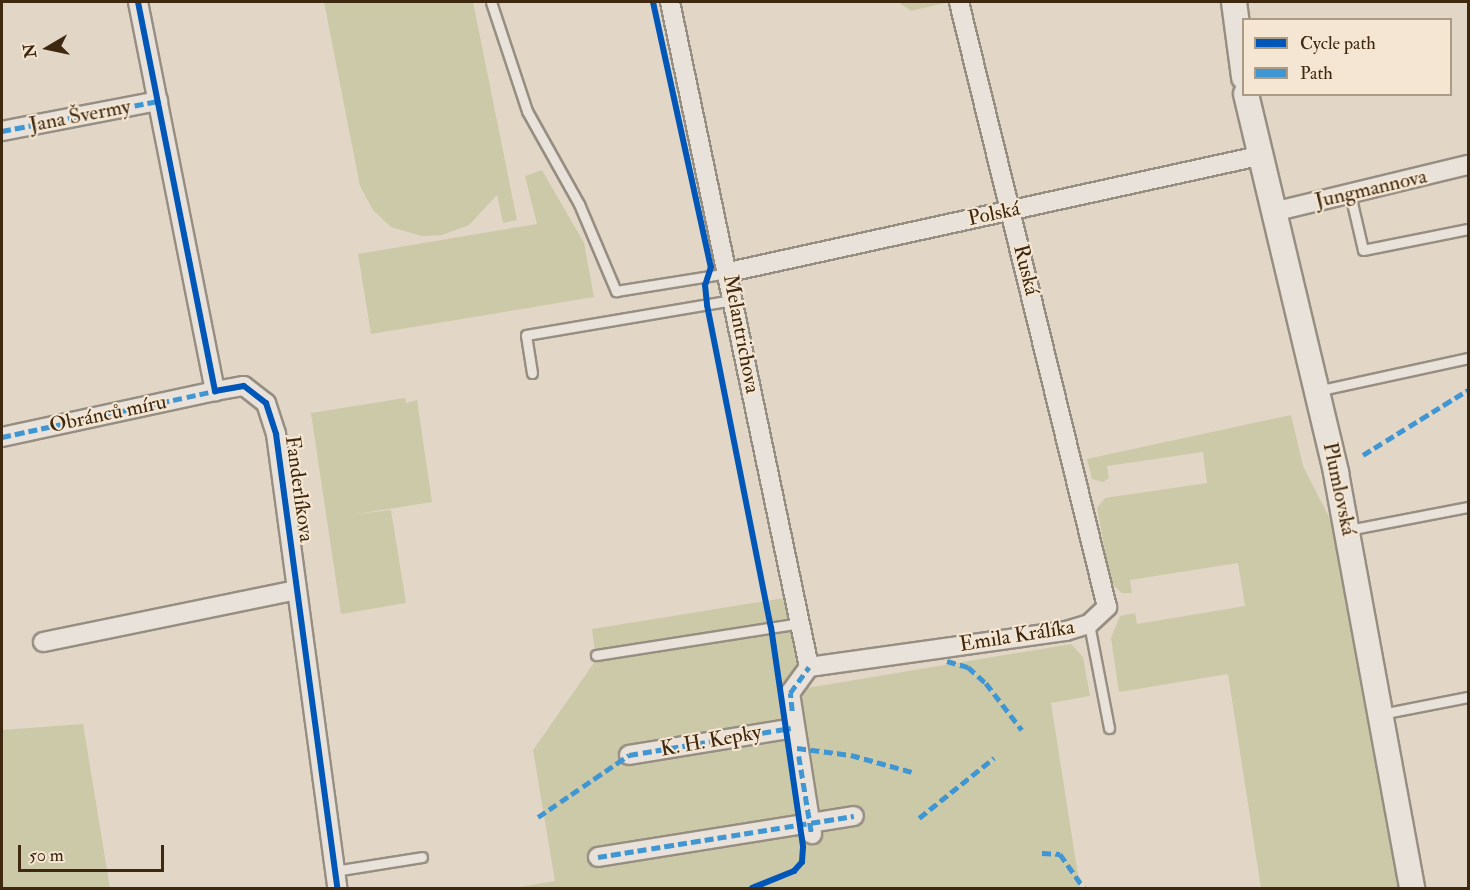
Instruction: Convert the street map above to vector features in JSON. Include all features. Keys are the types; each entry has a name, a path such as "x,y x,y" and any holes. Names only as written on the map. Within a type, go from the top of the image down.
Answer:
{"main road":[{"path":"1234,2 1242,62"},
{"name":"Plumlovská","path":"1246,96 1348,530 1412,888"}],"street":[{"path":"138,2 215,391"},
{"name":"Melantrichova","path":"670,2 729,272 809,667"},
{"name":"Ruská","path":"959,5 1073,462"},
{"name":"Jana Švermy","path":"2,131 158,101"},
{"name":"Polská","path":"729,272 1259,156"},
{"name":"Jungmannova","path":"1273,212 1468,165"},
{"name":"Fanderlíkova","path":"215,391 244,386 266,402 276,434 336,880"},
{"name":"Obránců míru","path":"2,437 215,391"},
{"name":"Emila Králíka","path":"809,667 1089,624 1107,607 1073,462"},
{"path":"43,642 296,590"},
{"path":"809,667 790,693 811,829"},
{"name":"K. H. Kepky","path":"628,755 794,728"},
{"path":"598,857 811,829 854,816"}],"lane":[{"path":"491,2 527,111 579,204 616,291 729,272"},
{"path":"1350,194 1363,250 1468,228"},
{"path":"532,373 526,335 734,300"},
{"path":"1317,391 1468,358"},
{"path":"1348,530 1468,507"},
{"path":"596,656 800,623"},
{"path":"1089,624 1109,728"},
{"path":"1381,714 1468,697"},
{"path":"336,880 422,858"}],"shaded area":[{"path":"324,2 473,2 517,220 503,223 497,195 469,225 442,235 421,236 391,227 373,210 360,186"},
{"path":"898,2 949,2 911,11"},
{"path":"542,170 584,243 594,297 371,334 358,254 537,224 525,176"},
{"path":"405,398 406,403 417,400 432,502 350,515 391,510 406,603 341,614 311,413"},
{"path":"1291,415 1303,466 1334,527 1398,888 1261,888 1228,674 1119,692 1111,638 1120,616 1135,613 1137,624 1245,606 1238,563 1130,580 1132,593 1122,593 1111,583 1097,508 1105,498 1207,483 1203,452 1107,466 1109,478 1103,482 1092,479 1087,459"},
{"path":"785,598 801,689 1071,644 1083,657 1090,696 1051,703 1080,888 514,888 555,881 533,750 596,660 592,629"},
{"path":"83,724 110,888 2,888 2,730"}],"marked path":[{"path":"2,131 158,101"},
{"path":"1363,455 1468,390"},
{"path":"2,437 215,391"},
{"path":"947,661 968,667 986,683 1022,730"},
{"path":"792,711 790,693 809,667"},
{"path":"538,817 629,755 791,728"},
{"path":"797,748 851,755 912,772"},
{"path":"799,756 812,835"},
{"path":"919,818 994,758"},
{"path":"598,857 854,816"},
{"path":"1042,853 1060,854 1084,888"}],"cycle path":[{"path":"138,2 215,391 244,386 266,403 276,434 337,888"},
{"path":"653,2 711,267 705,285 707,305 771,627 803,847 802,862 794,871 752,888"}]}
